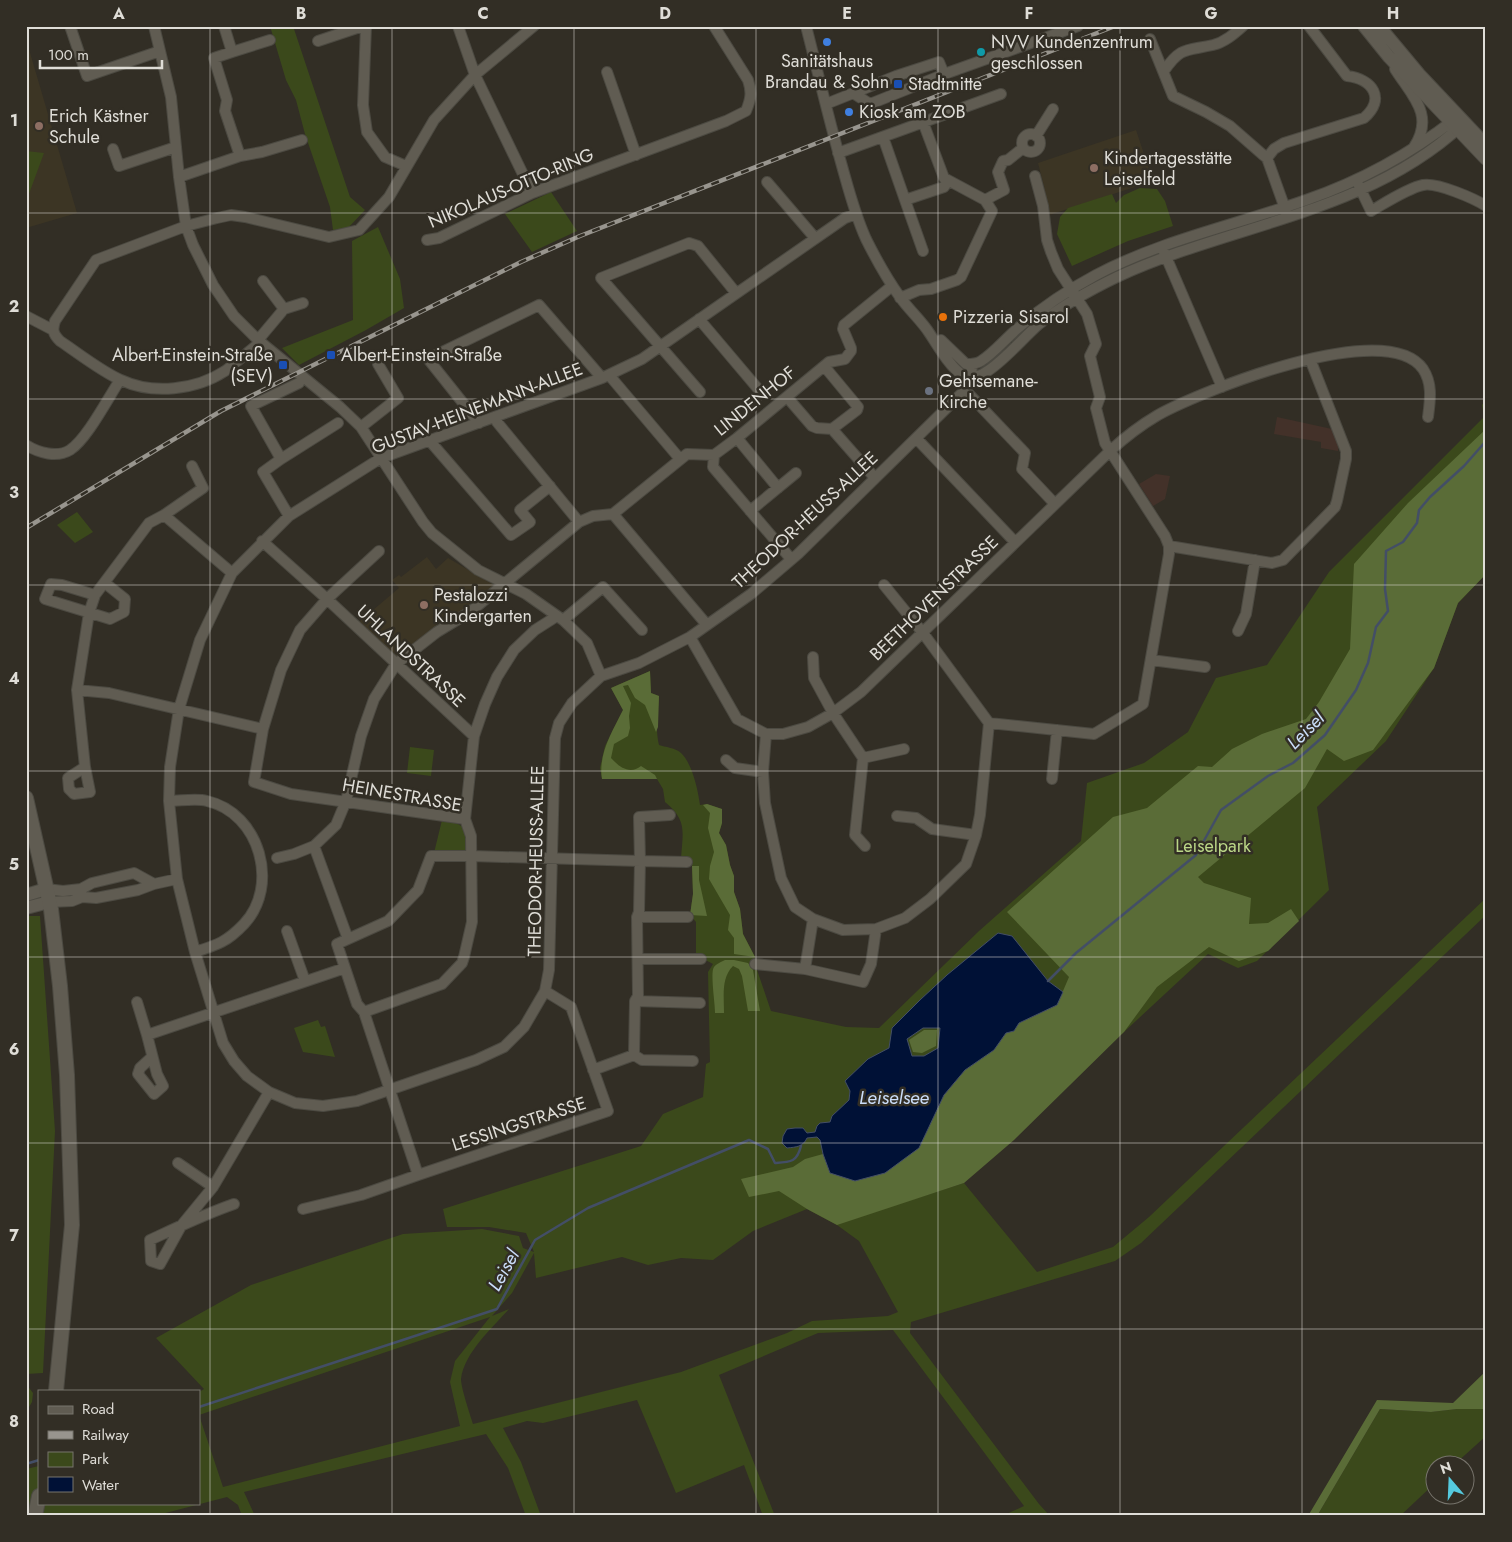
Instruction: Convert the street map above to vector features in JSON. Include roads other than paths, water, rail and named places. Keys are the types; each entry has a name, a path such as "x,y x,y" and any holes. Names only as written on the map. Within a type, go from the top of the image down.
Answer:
{"main road":[{"path":"26,798 48,896 60,986 66,1065 72,1225 56,1390"},
{"path":"34,1516 38,1500"}],"street":[{"path":"70,26 87,76 160,51"},
{"path":"154,26 171,97 186,226 193,245 213,285 234,316 260,341 340,407 361,427 432,533 478,570 526,594 560,618 586,644 601,676"},
{"path":"224,26 232,52"},
{"path":"318,41 364,26 363,105 366,132 385,156 406,166"},
{"path":"458,26 475,75 532,194"},
{"path":"52,330 55,321 96,260 186,226 231,215 329,237 359,230 389,197 434,120 475,75 534,26"},
{"name":"NIKOLAUS-OTTO-RING","path":"427,240 439,238 532,194 726,121 746,110 752,90 748,80 714,26"},
{"path":"806,26 838,153 856,214 870,246 900,298 930,333 956,370 964,376 982,375 988,371 1074,294 1113,267 1162,246 1287,212 1328,204 1404,168 1447,139 1459,126"},
{"path":"853,93 870,104 944,74 1078,26"},
{"path":"1164,71 1180,53 1192,48 1214,45 1227,40 1243,26"},
{"path":"1267,158 1274,149 1284,143 1364,118 1374,105 1375,95 1371,86 1356,77 1347,76 1309,26"},
{"path":"1364,26 1389,57 1459,126 1486,145"},
{"path":"1380,26 1486,159"},
{"path":"1150,39 1173,96 1230,126 1267,158 1287,212"},
{"path":"240,156 225,111 227,100 214,58 270,40"},
{"path":"1389,57 1420,108 1422,116 1421,133 1412,150"},
{"path":"826,104 939,62 944,74"},
{"path":"607,72 636,155"},
{"path":"838,153 1001,94"},
{"path":"983,199 1004,190 998,172 1003,161 1008,160 1023,148 1022,141 1025,137 1030,135 1036,136 1052,109"},
{"path":"900,298 961,277 992,211 983,199 948,181 942,173 923,122"},
{"path":"930,333 938,337 964,362 972,364 983,360 1033,316 1074,294 1132,270 1287,212 1356,180 1459,126"},
{"path":"883,136 923,251"},
{"path":"179,177 240,156 262,152 302,140"},
{"path":"113,149 119,166 176,147"},
{"path":"989,723 1094,734 1143,704 1169,554 1169,546 1165,536 1105,443 1096,408 1100,397 1090,356 1096,344 1087,314 1058,269 1047,240 1043,206 1036,176"},
{"path":"1356,180 1370,211 1417,187 1429,184 1472,198 1486,206"},
{"path":"905,200 944,186 948,181"},
{"path":"767,182 815,238"},
{"name":"GUSTAV-HEINEMANN-ALLEE","path":"177,878 169,800 170,767 180,709 200,640 232,573 262,541 289,516 381,458 606,376 661,347 815,238 845,218 856,214"},
{"path":"700,392 601,278 689,243 698,246 736,293"},
{"path":"1162,246 1222,387"},
{"path":"264,281 284,309"},
{"name":"LINDENHOF","path":"613,514 686,454 714,455 737,438 770,405 787,397 824,366 832,361 842,360 848,356 851,348 843,328 844,324 892,286"},
{"path":"26,316 52,330 60,341 120,380 140,387 169,389 197,384 223,372 260,341 284,309 303,303"},
{"path":"479,423 428,359 539,305 680,459"},
{"path":"699,319 759,390"},
{"name":"BEETHOVENSTRASSE","path":"766,734 783,734 808,727 833,713 861,692 1110,451 1122,440 1158,416 1244,379 1310,359 1367,350 1392,352 1416,362 1427,377 1430,388 1428,417"},
{"path":"1169,546 1272,563 1283,560 1335,507 1346,460 1346,451 1310,359"},
{"path":"361,427 398,398 378,364"},
{"name":"THEODOR-HEUSS-ALLEE","path":"177,878 194,952 223,1043 234,1061 248,1076 269,1092 295,1103 322,1106 357,1101 476,1060 504,1047 524,1027 545,991 549,970 555,738 559,723 572,703 601,676 639,663 690,637 752,594 791,560 969,386 972,364"},
{"path":"787,397 812,426 817,428 832,429 857,410 858,407 824,366"},
{"path":"26,445 36,451 48,454 70,450 82,438 120,380"},
{"path":"280,459 251,406 299,383"},
{"path":"965,390 1025,453 1022,469 1055,504"},
{"path":"495,417 497,422 579,522"},
{"path":"289,516 263,472 280,459 338,423"},
{"path":"832,429 875,478"},
{"path":"737,438 778,488"},
{"path":"916,438 1015,542"},
{"path":"430,440 511,535 530,522 520,510 550,486"},
{"path":"714,455 713,467 791,560"},
{"path":"85,767 77,690 89,613 95,595 149,523 204,488 192,466"},
{"path":"750,511 796,473"},
{"path":"277,858 314,846 336,825 346,801 361,736 374,699 396,664 436,632 470,612 500,589 504,583 579,522 593,516 613,514 707,625"},
{"path":"164,515 232,573"},
{"name":"UHLANDSTRASSE","path":"262,541 474,736"},
{"path":"327,599 379,551"},
{"path":"1238,631 1246,614 1255,560"},
{"path":"95,595 62,585 51,584 45,600 110,619 124,612 125,599 105,583"},
{"path":"690,637 738,719 766,734 763,772 766,803 781,878 795,907 814,919 843,930 876,929 904,918 930,899 966,864 980,815 989,723 923,633 884,585"},
{"path":"560,618 604,587 642,630"},
{"name":"HEINESTRASSE","path":"327,599 300,630 281,670 263,729 254,782 291,794 465,819 471,836 472,922 462,963 442,984 364,1012"},
{"name":"UHLANDSTRASSE","path":"465,819 474,736 497,677 514,650 535,630 560,618"},
{"path":"813,657 814,678 833,713 863,758 855,835 865,846"},
{"path":"1151,660 1205,667"},
{"path":"77,690 109,693 263,729"},
{"path":"1052,779 1057,730"},
{"path":"863,758 904,749"},
{"path":"726,760 735,768 763,772"},
{"path":"169,800 207,801 234,812 250,833 257,846 261,862 263,876 261,896 245,923 225,942 194,952"},
{"path":"634,1055 635,1001 638,996 639,817 670,815"},
{"path":"897,816 916,818 932,829 976,834"},
{"path":"314,846 348,939"},
{"path":"303,1209 361,1195 418,1175 364,1012 357,1004 337,944 388,921 418,890 432,856 687,862"},
{"path":"81,893 92,882 134,873 154,884"},
{"path":"26,908 48,896 63,891 81,893 96,898 138,890 177,878"},
{"path":"26,895 48,896"},
{"path":"637,917 688,917"},
{"path":"805,969 814,919"},
{"path":"755,964 805,969 863,982 872,964 876,929"},
{"path":"287,931 305,981"},
{"path":"638,959 700,959"},
{"path":"147,1035 345,968"},
{"name":"LESSINGSTRASSE","path":"418,1175 608,1111 571,1007 545,991"},
{"path":"635,1001 700,1003"},
{"path":"137,1002 152,1057"},
{"path":"593,1070 634,1055"},
{"path":"634,1055 642,1060 693,1061"},
{"path":"234,1204 207,1213 182,1226 213,1187 269,1092"},
{"path":"178,1163 213,1187"}],"water":[{"name":"Leiselsee","path":"998,933 1012,936 1048,981 1063,992 1057,1005 1019,1023 1014,1031 1006,1033 994,1050 965,1070 944,1095 919,1148 885,1173 855,1181 830,1173 820,1140 817,1137 807,1138 801,1145 787,1148 782,1143 787,1129 803,1128 807,1133 815,1132 820,1123 830,1122 832,1116 849,1100 850,1091 845,1081 868,1059 889,1048 892,1028 947,975","holes":["923,1028 940,1028 938,1048 924,1056 912,1056 907,1039"]}],"waterway":[{"name":"Leisel","path":"1048,981 1076,953 1196,855 1221,810 1268,776 1293,763 1325,735 1356,690 1368,663 1376,627 1388,611 1385,589 1386,551 1403,542 1417,523 1419,510 1430,497 1464,466 1486,441"},
{"name":"Leisel","path":"200,1407 497,1309 535,1240 588,1208 749,1140 768,1149 775,1163 792,1160 798,1155 801,1146"},
{"name":"Leisel","path":"26,1464 38,1460"}],"tunnel":[{"path":"759,390 767,401"}],"railway":[{"path":"26,528 221,411 521,262 580,236 1115,26"}],"place":[{"name":"Sanitätshaus Brandau & Sohn","path":"827,42"},
{"name":"NVV Kundenzentrum geschlossen","path":"981,52"},
{"name":"Stadtmitte","path":"898,84"},
{"name":"Kiosk am ZOB","path":"849,112"},
{"name":"Erich Kästner Schule","path":"39,126"},
{"name":"Kindertagesstätte Leiselfeld","path":"1094,168"},
{"name":"Pizzeria Sisarol","path":"943,317"},
{"name":"Albert-Einstein-Straße","path":"331,355"},
{"name":"Albert-Einstein-Straße (SEV)","path":"283,365"},
{"name":"Gehtsemane- Kirche","path":"929,391"},
{"name":"Pestalozzi Kindergarten","path":"424,605"}],"park label":[{"name":"Leiselpark","path":"1213,846"}]}
